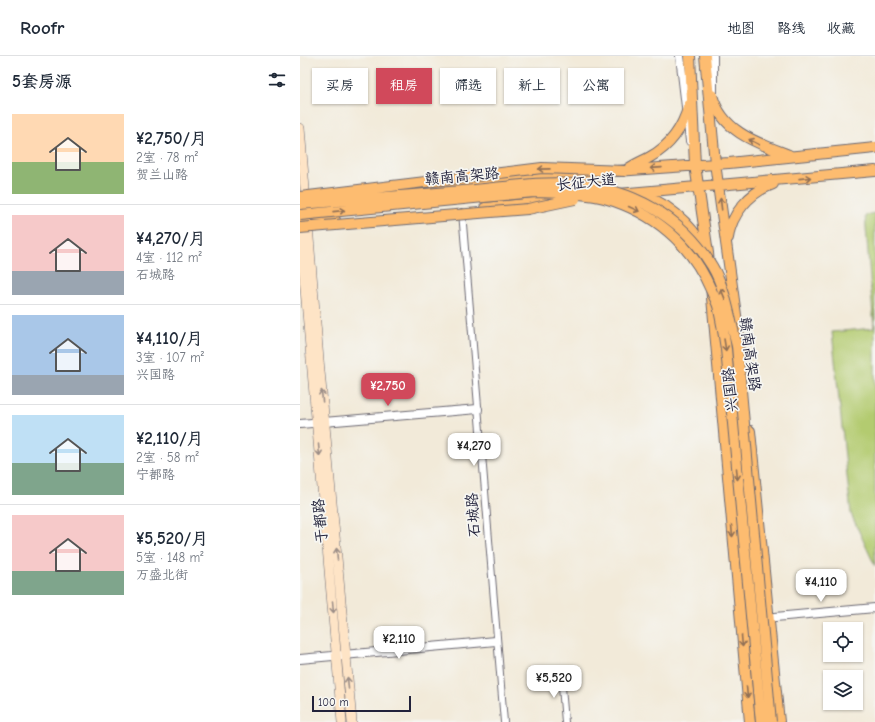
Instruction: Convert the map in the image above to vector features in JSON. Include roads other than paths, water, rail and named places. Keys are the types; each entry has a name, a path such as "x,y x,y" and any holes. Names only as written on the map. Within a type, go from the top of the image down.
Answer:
{"main road":[{"name":"兴国路","path":"690,56 696,186 708,253 750,722"},
{"name":"兴国路","path":"705,56 715,163 741,346 779,722"},
{"path":"707,80 713,100 720,114 729,125 755,143 791,156"},
{"path":"625,171 666,146 677,132 686,116 691,99 692,82"},
{"name":"于都路","path":"300,128 302,226 321,422 341,656 342,722"},
{"name":"长征大道","path":"301,199 542,168 625,171 875,148"},
{"name":"长征大道","path":"302,226 575,199 629,192 875,172"},
{"path":"728,260 729,234 734,217 739,210 760,190 789,180"},
{"name":"赣南高架路","path":"301,199 574,184 606,188 636,198 665,214 693,240 712,266 726,303 737,346 771,722"},
{"name":"赣南高架路","path":"300,215 534,192 573,194 603,198 633,208 660,224 685,246 703,272 719,309 726,349 761,722"},
{"path":"629,192 647,197 673,212 693,231 708,253"},
{"path":"302,226 528,209 575,199"},
{"name":"于都路","path":"341,656 352,722"}],"street":[{"path":"680,56 686,116 695,165"},
{"path":"713,56 715,163"},
{"name":"石城路","path":"462,210 496,641 504,722"},
{"path":"300,424 478,409"},
{"path":"740,620 875,608"},
{"path":"300,659 496,641"},
{"path":"561,675 565,722"}]}
